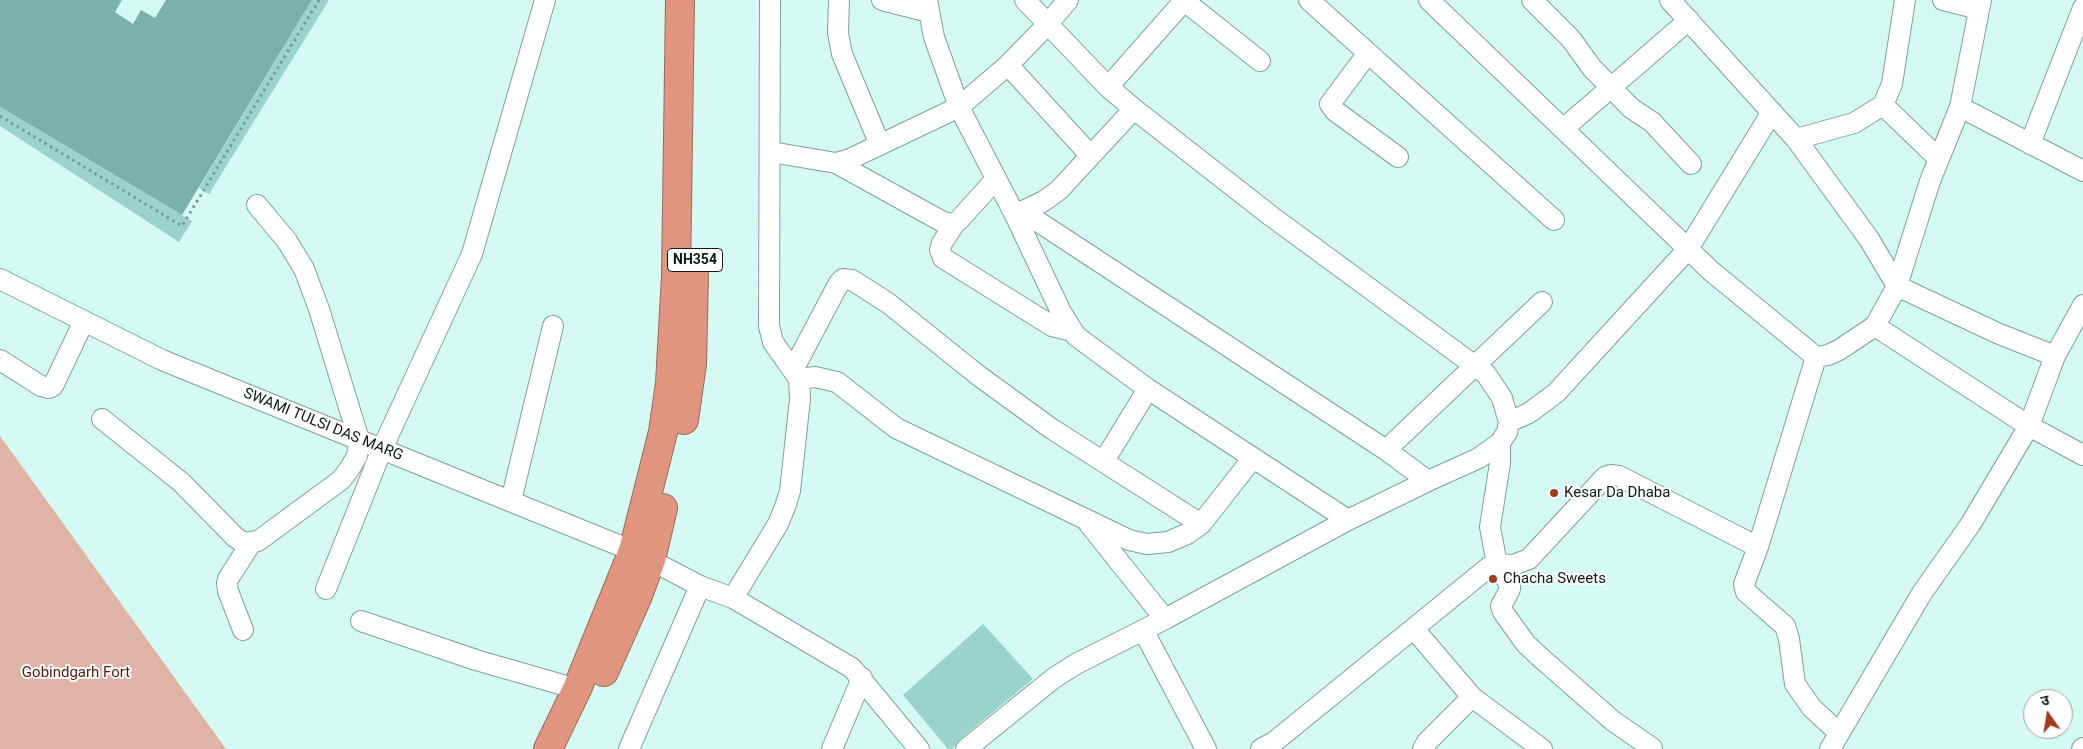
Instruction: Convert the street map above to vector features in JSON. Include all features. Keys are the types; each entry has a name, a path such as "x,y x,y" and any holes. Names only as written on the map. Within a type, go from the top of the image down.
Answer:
{"highway":[{"name":"NH354","path":"569,749 637,598 642,556 663,432 670,383 676,276 680,0"},
{"name":"NH354","path":"548,749 661,517 678,454 692,364 698,0"}],"street":[{"path":"326,589 382,449 472,254 545,0"},
{"path":"733,598 778,524 785,507 790,491 799,408 796,375 773,342 769,326 770,0"},
{"path":"838,0 838,33 842,54 880,145"},
{"path":"882,0 928,6 934,37 959,107 996,179 1019,213 1061,312 1076,336 1148,389 1348,520"},
{"path":"966,749 1054,678 1099,652 1165,619 1348,520 1428,480 1479,458 1500,443 1507,432 1509,422 1502,398 1496,387 1475,366 1271,216 1134,109 1108,87 1025,0"},
{"path":"836,163 850,159 959,107 1008,65 1047,25 1068,0"},
{"path":"1309,0 1554,220"},
{"path":"1429,0 1710,271 1816,357 1828,355 1839,350 1875,326 1897,286 1930,181 1960,107 1980,4 1943,0"},
{"path":"1532,0 1571,39 1588,63 1631,108 1652,122 1691,164"},
{"path":"1670,0 1796,139 1869,239 1897,286 1997,333 2055,356"},
{"path":"1796,139 1854,122 1883,105 1892,84 1905,0"},
{"path":"1108,87 1183,1 1260,61"},
{"path":"2030,144 2083,8"},
{"path":"1563,129 1689,20"},
{"path":"1368,53 1330,104 1335,111 1398,157"},
{"path":"1008,65 1090,154"},
{"path":"1883,105 1939,159"},
{"path":"1960,107 2083,171"},
{"path":"1019,213 1044,201 1059,190 1090,154 1134,109"},
{"path":"1509,422 1529,413 1556,393 1688,249 1772,112"},
{"path":"771,152 836,163 943,222 955,223"},
{"path":"996,179 955,223 942,243 940,250 943,258 1052,326 1072,330"},
{"path":"102,419 181,482 244,543 258,541 340,480 350,468 356,456 359,440 319,309 304,269 287,241 257,205"},
{"path":"1019,213 1386,450 1428,480"},
{"name":"SWAMI TULSI DAS MARG","path":"0,278 162,360 511,501 642,556 700,586 733,598 842,660 862,678 919,749"},
{"path":"796,375 839,283 843,279 852,280 888,303 979,376 1023,408 1201,524"},
{"path":"1386,450 1475,366 1490,349 1542,302"},
{"path":"1816,357 1758,547 1744,584 1746,592 1785,626 1789,639 1795,684 1834,741 1922,593 1970,525 2029,426 2055,356 2076,334 2083,305"},
{"path":"0,360 41,386 49,388 53,386 84,321"},
{"path":"511,501 553,326"},
{"path":"1875,326 2029,426 2083,455"},
{"path":"796,375 837,382 896,428 1129,540 1147,544 1168,542 1187,534 1201,524 1253,458"},
{"path":"1104,461 1148,389"},
{"path":"1500,443 1500,463 1490,527 1498,564 1510,585 1510,589 1501,606 1502,612 1526,644 1613,721 1652,748"},
{"path":"1272,747 1489,567 1498,564 1513,566 1529,559 1604,477 1611,475 1619,476 1758,547"},
{"path":"1085,518 1165,619"},
{"path":"243,630 227,584 251,543"},
{"path":"629,749 700,586"},
{"path":"362,621 476,660 577,689"},
{"path":"1414,629 1472,697 1542,749"},
{"path":"1143,630 1206,749"},
{"path":"832,749 862,678"},
{"path":"1423,749 1427,742 1472,697"}],"path":[{"path":"0,116 182,226 319,0"}],"green space":[{"name":"Gobindgarh Fort","path":"0,436 226,749 0,749"}],"shaded area":[{"path":"0,0 122,0 115,12 133,24 141,10 155,18 166,0 312,0 182,215 0,107"}],"building":[{"path":"312,0 329,0 209,194 199,188"},
{"path":"0,107 192,221 179,242 0,126"},
{"path":"983,624 1033,679 959,740 952,749 948,749 903,695"}],"place":[{"name":"Kesar Da Dhaba","path":"1554,493"},
{"name":"Chacha Sweets","path":"1493,579"}]}
